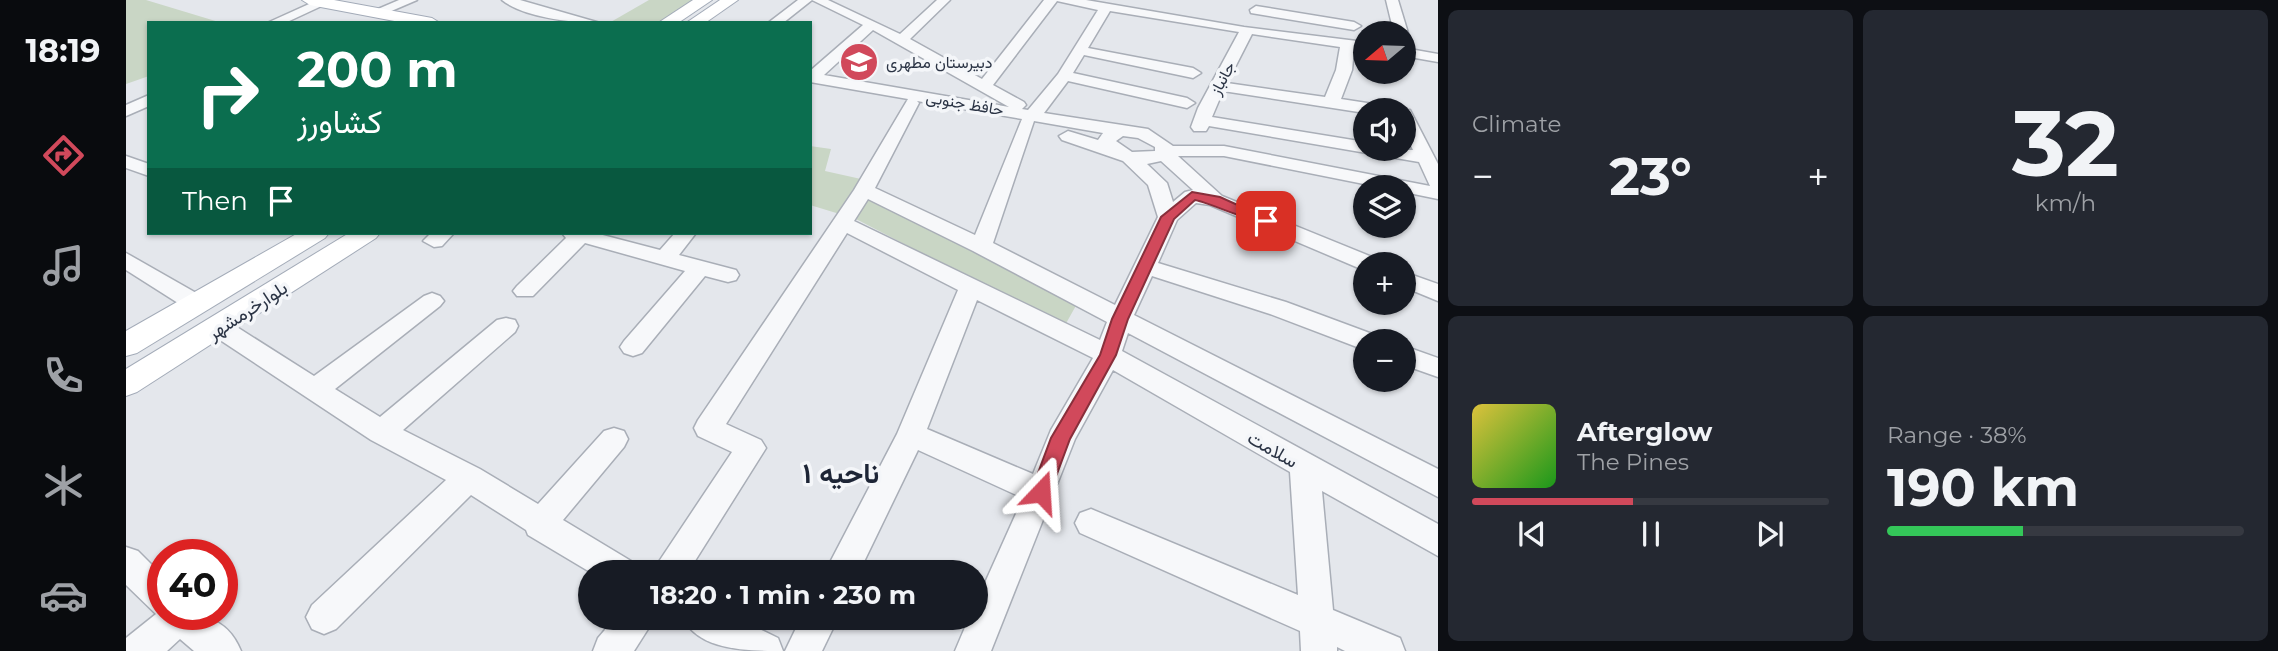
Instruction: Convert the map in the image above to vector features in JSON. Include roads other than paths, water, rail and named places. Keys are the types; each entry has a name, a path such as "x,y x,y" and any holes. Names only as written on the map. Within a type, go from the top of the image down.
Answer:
{"main road":[{"path":"669,21 704,0"},
{"path":"697,21 730,0"},
{"path":"316,1 410,21"},
{"name":"بلوارخرمشهر","path":"126,345 312,235"},
{"name":"بلوارخرمشهر","path":"126,384 220,328 364,235"}],"street":[{"path":"377,12 411,0"},
{"path":"508,0 540,11 585,21"},
{"path":"540,11 562,0"},
{"path":"777,21 806,0"},
{"path":"900,41 944,0"},
{"path":"984,86 1051,0"},
{"path":"1062,0 1250,21 1353,26"},
{"path":"1392,0 1398,21"},
{"path":"277,21 316,1"},
{"path":"827,1 984,86 1031,119"},
{"path":"981,246 1031,119 1064,76 1079,50 1099,4"},
{"path":"1250,21 1310,37 1353,44"},
{"name":"جانباز","path":"1201,123 1250,21"},
{"path":"812,78 872,24"},
{"path":"1331,103 1344,70 1348,43"},
{"path":"1079,50 1193,73"},
{"path":"1416,54 1438,58"},
{"path":"1064,76 1187,103"},
{"name":"حافظ جنوبی","path":"812,79 911,103 1091,128 1146,134 1178,133 1201,123"},
{"name":"حافظ جنوبی","path":"812,79 1031,119 1123,154"},
{"path":"1218,86 1353,106"},
{"path":"126,111 147,102"},
{"path":"677,560 751,448 708,428 864,190 911,103"},
{"path":"1201,123 1353,146"},
{"path":"1201,123 1224,151"},
{"path":"1119,131 1106,139 1157,183 1192,196 1215,200 1353,257"},
{"path":"1146,134 1159,140 1165,153 1215,200"},
{"path":"1416,138 1438,183"},
{"path":"1183,171 1198,151"},
{"path":"1123,154 1154,158 1165,153 1224,151 1438,193"},
{"path":"1416,156 1426,158"},
{"path":"126,162 147,169"},
{"path":"1157,183 1168,217"},
{"path":"864,190 981,246 1438,484"},
{"path":"973,651 1041,492 1061,438 1108,355 1120,319 1168,217 1192,196"},
{"name":"سلامت","path":"843,223 1108,355 1438,541"},
{"path":"525,291 575,235"},
{"path":"580,235 667,256 699,269 728,275"},
{"path":"667,256 684,235"},
{"path":"126,260 197,304"},
{"path":"1145,265 1278,308 1353,336"},
{"path":"633,346 699,269"},
{"path":"1416,284 1438,293"},
{"path":"848,560 912,435 971,286"},
{"path":"317,388 432,301"},
{"path":"381,432 506,326"},
{"path":"220,328 317,388 381,432 469,478 539,525 599,560"},
{"path":"1416,360 1438,368"},
{"path":"912,435 1041,492"},
{"path":"539,525 614,439"},
{"path":"1305,467 1319,637"},
{"path":"324,617 469,478"},
{"path":"1091,523 1319,637 1387,651"},
{"path":"126,562 147,584"},
{"path":"139,651 157,630"},
{"path":"197,630 223,651"},
{"path":"611,651 628,630"},
{"path":"724,630 765,651"},
{"path":"803,651 814,630"}],"place":[{"name":"دبیرستان مطهری","path":"859,62"}],"district":[{"name":"ناحیه ۱","path":"841,473"}]}
